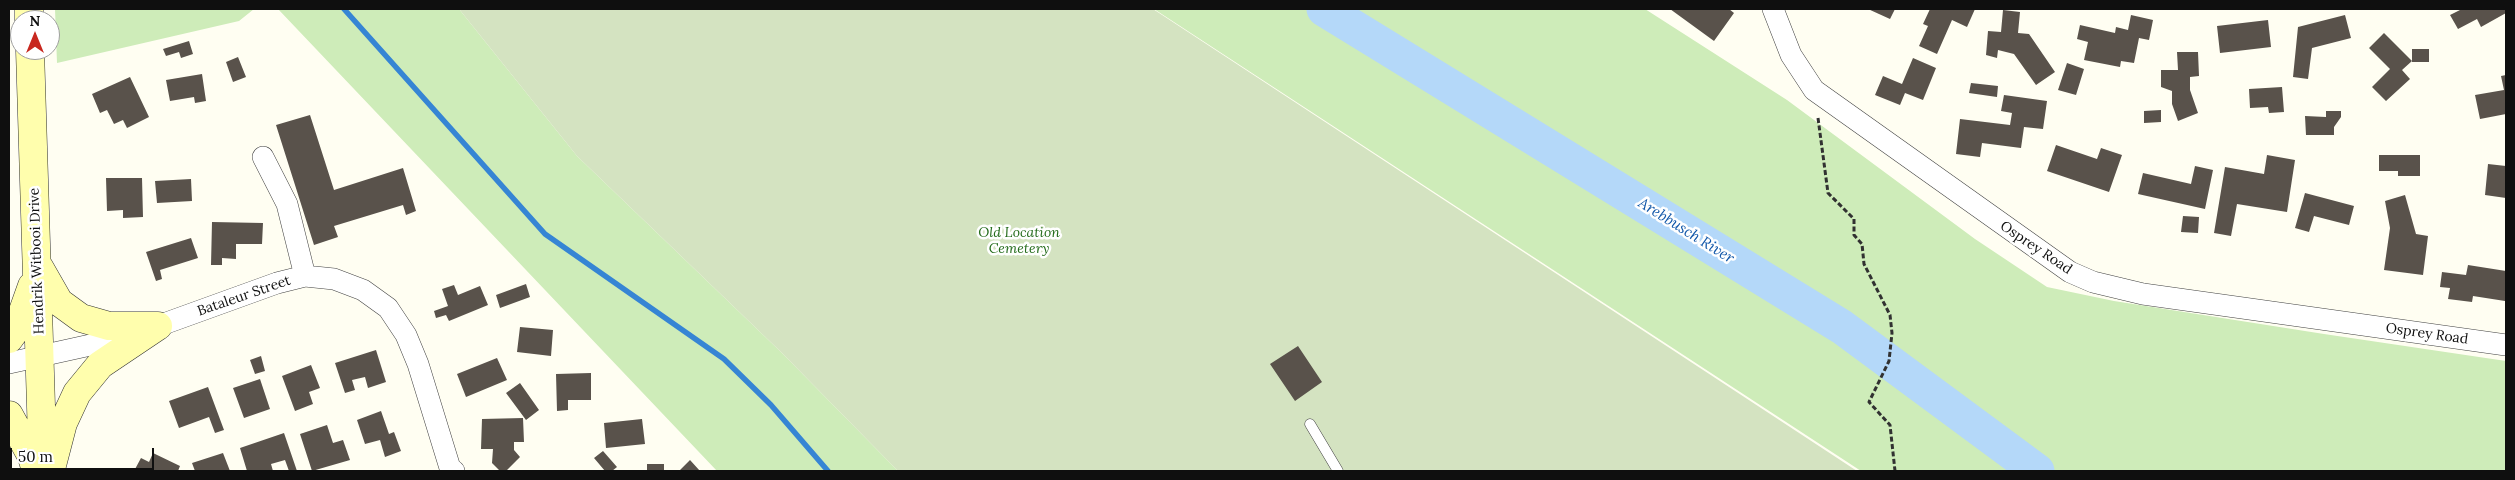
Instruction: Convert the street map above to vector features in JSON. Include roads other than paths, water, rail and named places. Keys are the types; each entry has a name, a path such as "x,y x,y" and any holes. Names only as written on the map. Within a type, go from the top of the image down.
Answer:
{"main road":[{"name":"Hendrik Witbooi Drive","path":"30,60 43,471"},
{"path":"38,265 59,302 82,318 109,326 158,326"},
{"path":"9,339 17,328 26,306 38,265"},
{"path":"51,471 63,423 77,393 100,366 158,326"},
{"path":"9,415 32,456 36,471"}],"street":[{"name":"Osprey Road","path":"1773,9 1791,55 1814,90 2070,272 2093,282 2143,294 2506,345"},
{"path":"263,157 288,204 305,276"},
{"name":"Bataleur Street","path":"9,363 95,344 158,326 277,283 305,276 342,282 363,290 388,308 406,335 418,364 448,470"}],"lane":[{"path":"1310,424 1338,471"}],"waterway":[{"path":"344,9 545,234 724,359 771,405 828,471"},
{"name":"Arebbusch River","path":"1324,9 1842,327 2037,471"}],"park label":[{"name":"Old Location Cemetery","path":"1019,242"}]}
